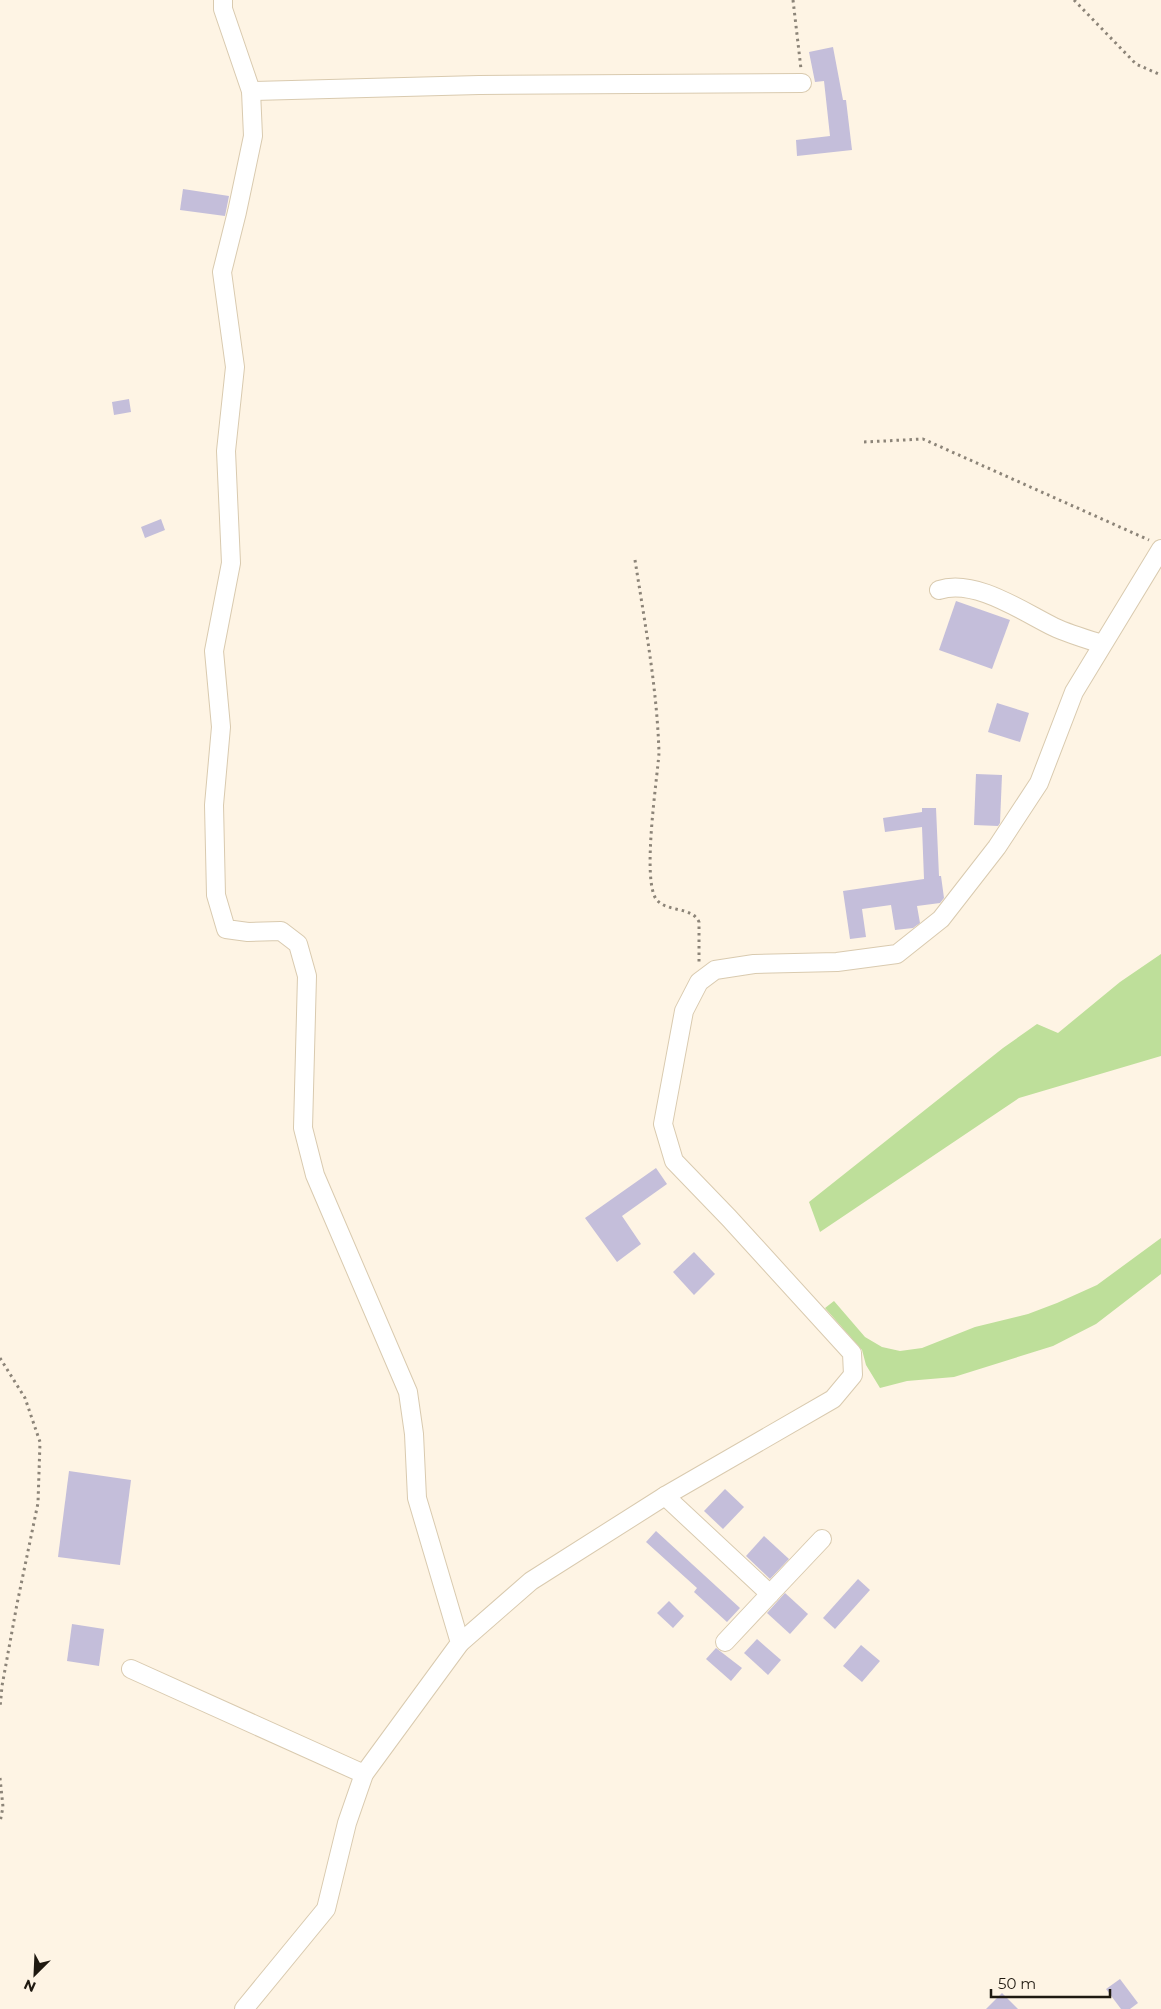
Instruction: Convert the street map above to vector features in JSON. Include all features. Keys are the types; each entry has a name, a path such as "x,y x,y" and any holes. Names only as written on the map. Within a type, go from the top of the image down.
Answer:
{"street":[{"path":"224,0 223,9 251,92 253,136 222,272 235,368 226,451 232,563 214,651 221,727 214,805 216,895 226,928 248,932 281,931 298,944 307,976 303,1128 315,1174 408,1392 414,1434 417,1498 460,1643"},
{"path":"251,92 478,85 802,83"},
{"path":"244,2009 326,1909 347,1824 364,1774 460,1643 531,1581 665,1496 833,1398 853,1375 852,1353 729,1218 674,1161 663,1124 684,1010 699,982 715,970 744,966 837,962 896,954 941,920 997,847 1039,783 1074,692 1157,545"},
{"path":"939,590 955,587 978,592 1013,606 1055,628 1102,644"},
{"path":"665,1496 770,1594"},
{"path":"725,1642 822,1538"},
{"path":"131,1669 364,1774"}],"path":[{"path":"793,0 802,83"},
{"path":"1074,0 1136,64 1161,76"},
{"path":"864,442 923,439 1157,545"},
{"path":"635,560 655,685 659,739 651,849 651,881 657,900 665,906 697,917 699,922 699,982"},
{"path":"0,1358 25,1398 40,1442 38,1504 15,1613 0,1708"},
{"path":"0,1778 3,1807 0,1822"}],"green space":[{"path":"1161,954 1161,1056 1019,1098 820,1232 809,1202 1003,1048 1037,1024 1058,1033 1120,982"},
{"path":"1161,1238 1161,1274 1096,1324 1053,1346 954,1377 907,1381 880,1388 866,1365 862,1350 825,1308 834,1301 865,1337 882,1347 900,1351 922,1348 975,1327 1028,1314 1097,1285"}],"building":[{"path":"833,47 843,100 846,100 852,150 797,156 796,140 830,136 824,81 815,82 809,52"},
{"path":"183,189 229,196 225,216 180,210"},
{"path":"129,399 131,412 114,415 112,402"},
{"path":"161,519 165,530 145,538 141,527"},
{"path":"956,601 1010,620 992,669 939,650"},
{"path":"997,703 1029,713 1020,742 988,732"},
{"path":"976,774 1002,775 1000,823 998,826 974,825"},
{"path":"922,808 936,808 939,876 941,876 944,898 940,903 917,906 920,923 913,928 895,930 891,905 862,909 866,937 850,939 843,891 924,879 922,827 885,832 883,818 922,812"},
{"path":"656,1168 667,1184 622,1216 641,1244 617,1262 585,1218"},
{"path":"694,1252 715,1274 694,1295 673,1272"},
{"path":"69,1471 131,1480 120,1565 58,1557"},
{"path":"725,1489 744,1507 723,1529 704,1511"},
{"path":"656,1531 740,1608 727,1622 694,1592 697,1588 646,1542"},
{"path":"764,1536 789,1559 770,1579 746,1556"},
{"path":"858,1579 870,1590 835,1629 823,1618"},
{"path":"785,1593 808,1614 790,1634 767,1613"},
{"path":"669,1601 684,1616 673,1628 657,1613"},
{"path":"72,1624 104,1629 99,1666 67,1661"},
{"path":"757,1639 781,1660 768,1675 744,1653"},
{"path":"861,1645 880,1661 862,1682 843,1666"},
{"path":"716,1648 742,1668 731,1681 706,1659"},
{"path":"1120,1979 1138,2003 1130,2009 1121,2009 1106,1989"},
{"path":"1002,1993 1018,2009 986,2009"}]}
